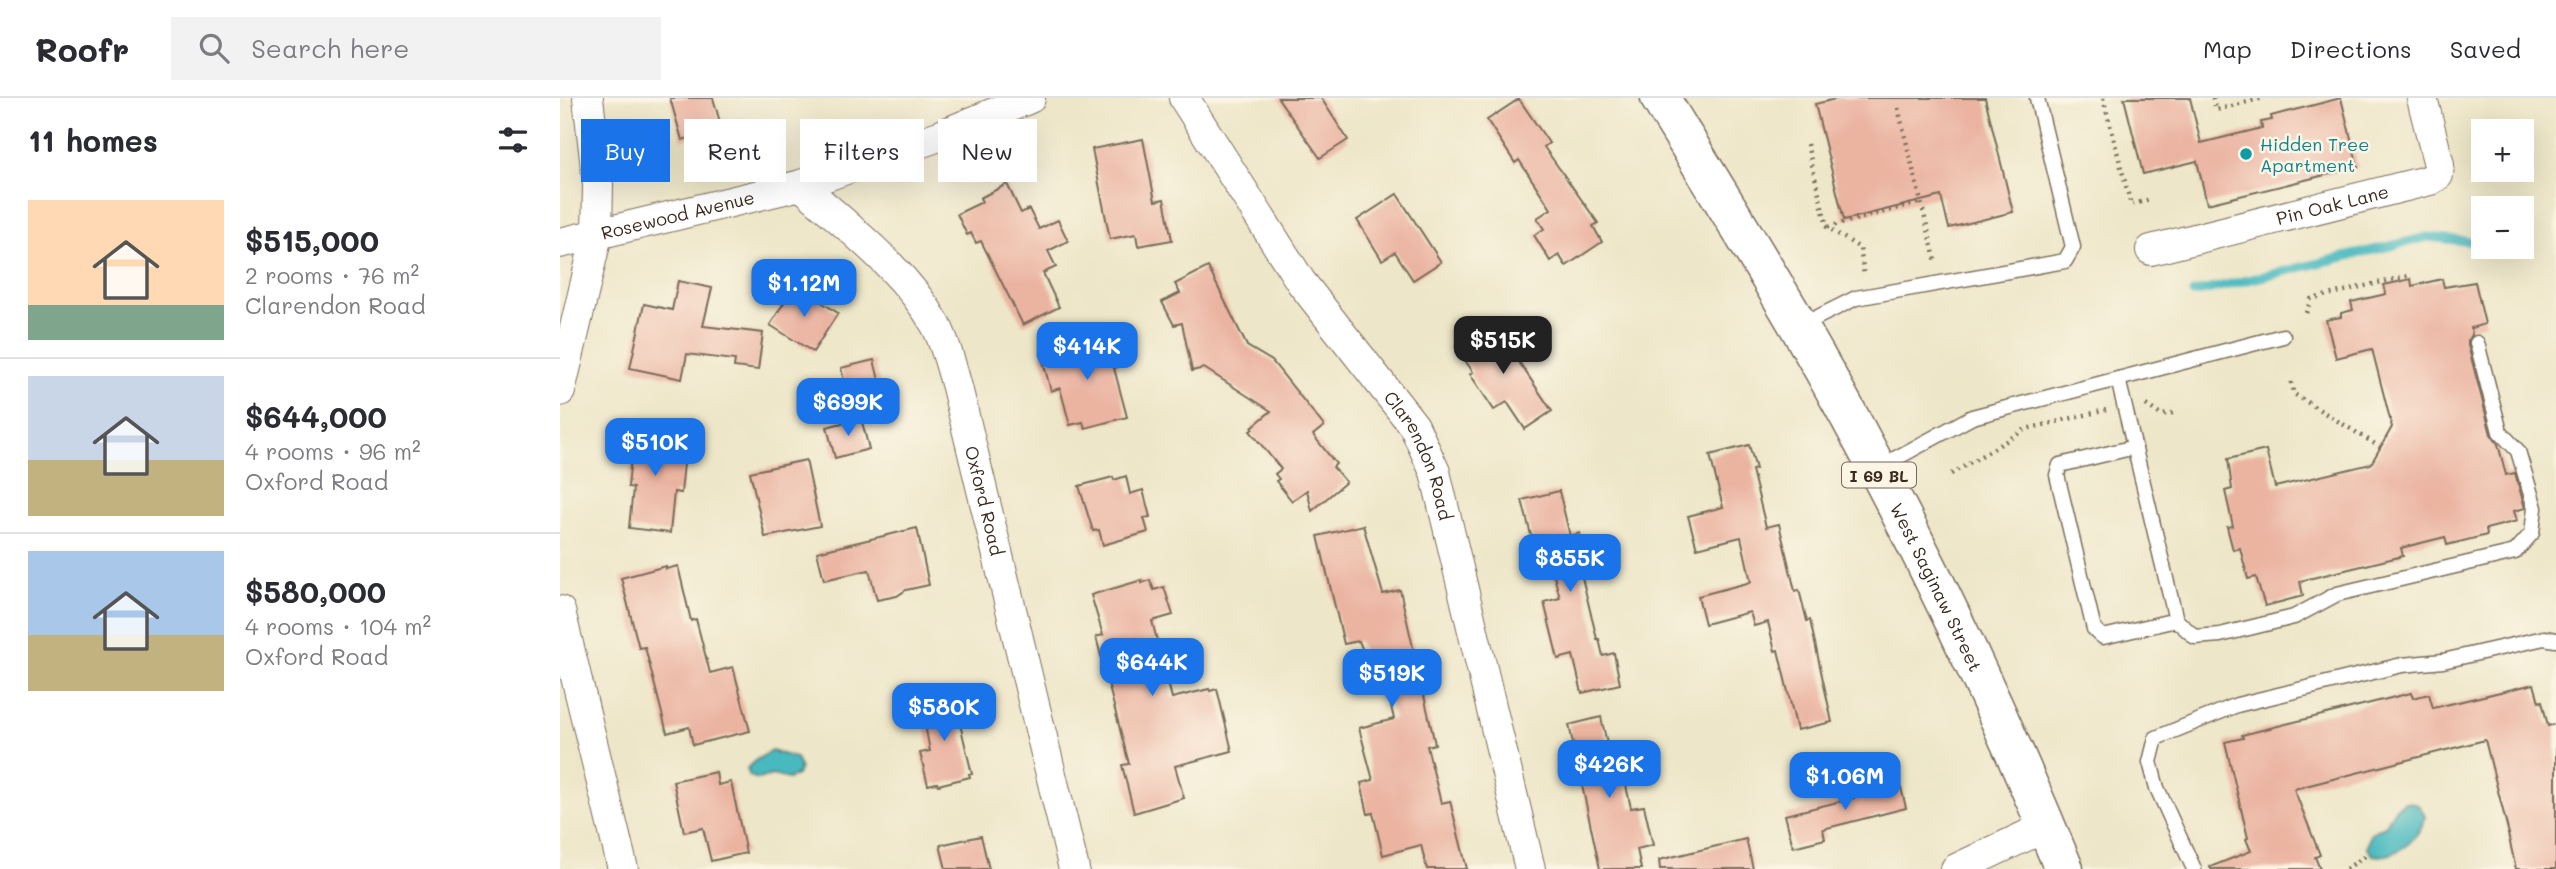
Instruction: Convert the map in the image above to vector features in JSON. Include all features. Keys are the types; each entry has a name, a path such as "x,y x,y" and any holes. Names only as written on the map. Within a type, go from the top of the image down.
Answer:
{"main road":[{"name":"West Saginaw Street","path":"1660,98 1798,327 1877,469 1955,626 2064,869"}],"street":[{"path":"560,391 597,235 598,185 588,98"},
{"name":"Rosewood Avenue","path":"560,243 801,185 939,136 1030,98"},
{"name":"Clarendon Road","path":"1184,98 1301,282 1414,426 1435,472 1530,869"},
{"name":"Pin Oak Lane","path":"2151,250 2430,180 2438,175 2439,165 2422,98"},
{"name":"Oxford Road","path":"801,185 877,254 912,291 937,326 957,387 1074,869"},
{"path":"560,611 623,869"},
{"path":"1956,869 2047,826"}],"lane":[{"path":"1798,327 1856,298 2065,261 2073,247 2037,98"},
{"path":"1877,469 1972,417 2283,336"},
{"path":"2118,379 2176,620 2195,637 2220,635 2294,617 2337,594 2515,552 2532,533 2535,508 2518,451 2500,432 2477,343"},
{"path":"2135,447 2060,465 2057,475 2063,501 2094,629 2103,637 2176,620"},
{"path":"2194,869 2157,788 2150,762 2155,738 2237,705 2402,664 2443,662 2544,638 2556,640"}],"path":[{"path":"2103,98 2131,205 2151,199"},
{"path":"2213,98 2216,110 2263,98"},
{"path":"1899,107 1941,283"},
{"path":"1807,144 1827,227 1860,248 1864,275 1856,280"},
{"path":"1827,227 1922,202"},
{"path":"2306,313 2311,299 2411,275"},
{"path":"2291,382 2294,394 2381,447"},
{"path":"1951,474 2026,429 2096,411 2125,407 2148,405 2161,415 2173,413"},
{"path":"2346,869 2368,854"}],"water":[{"path":"771,751 796,758 800,767 797,775 789,779 772,775 758,779 750,776 747,769 749,766"},
{"path":"2405,802 2418,805 2422,810 2425,817 2418,832 2398,851 2382,856 2373,855 2367,847 2371,833 2385,826 2395,809"}],"building":[{"path":"670,98 713,98 719,119 684,119 682,140"},
{"path":"1278,98 1321,98 1348,140 1320,158"},
{"path":"1840,98 1985,98 2013,212 1949,228 1941,196 1844,220 1815,104"},
{"name":"Hidden Tree Apartment","path":"2124,98 2190,98 2201,143 2262,128 2261,122 2272,120 2271,116 2341,98 2358,167 2207,204 2197,161 2143,174"},
{"path":"1519,99 1549,143 1544,147 1598,223 1593,226 1602,242 1566,266 1559,255 1550,261 1534,235 1544,229 1537,218 1551,209 1519,160 1515,163 1487,120"},
{"path":"1143,139 1155,201 1164,199 1172,240 1138,246 1136,234 1110,239 1092,149"},
{"path":"1007,184 1021,213 1029,209 1039,229 1058,220 1068,241 1048,251 1056,267 1043,273 1059,307 1023,325 981,241 976,243 971,233 967,235 957,214 982,202 980,198"},
{"path":"1397,194 1441,262 1413,280 1395,252 1382,260 1357,220"},
{"path":"1208,267 1247,346 1272,361 1324,426 1313,435 1336,464 1333,467 1346,482 1312,511 1307,490 1292,501 1276,481 1279,479 1275,474 1281,469 1250,431 1271,411 1204,368 1192,371 1182,323 1174,325 1162,302 1180,293 1175,284"},
{"path":"2411,279 2412,286 2442,279 2444,287 2475,282 2485,324 2471,328 2472,335 2468,345 2491,434 2498,444 2506,475 2515,473 2525,508 2514,511 2517,521 2486,529 2487,535 2447,545 2445,537 2401,548 2403,556 2300,581 2303,596 2265,606 2256,577 2248,579 2240,548 2233,550 2227,527 2233,526 2225,491 2232,489 2228,459 2266,450 2275,487 2371,464 2392,427 2372,349 2336,358 2326,320 2341,317 2341,313 2353,310 2351,302 2386,294 2384,285"},
{"path":"678,281 712,288 703,326 763,333 758,370 734,367 735,360 687,354 682,379 630,368 644,304 672,310"},
{"path":"795,285 838,313 813,352 770,325"},
{"path":"1492,322 1552,411 1525,429 1507,402 1494,410 1456,347"},
{"path":"1094,340 1095,344 1111,340 1118,367 1114,368 1127,417 1085,428 1083,422 1070,425 1060,388 1051,391 1041,354"},
{"path":"874,360 885,404 876,406 877,409 852,414 841,368"},
{"path":"861,418 869,449 835,458 827,427"},
{"path":"634,428 687,434 681,493 674,492 670,533 629,528 633,488 628,487"},
{"path":"1749,445 1756,469 1752,470 1766,527 1779,524 1795,591 1799,590 1807,621 1810,620 1832,722 1797,730 1778,650 1775,651 1768,622 1754,626 1750,612 1705,624 1698,596 1751,582 1741,537 1697,548 1688,516 1723,507 1710,455"},
{"path":"806,460 820,526 765,537 750,472"},
{"path":"1126,476 1130,494 1143,490 1150,517 1144,518 1148,532 1103,545 1099,530 1093,531 1079,486"},
{"path":"1559,491 1570,536 1580,533 1588,562 1579,565 1597,639 1603,656 1614,653 1620,684 1582,693 1573,655 1558,659 1544,602 1560,598 1545,543 1534,547 1522,500"},
{"path":"1363,525 1383,594 1400,590 1435,744 1427,746 1441,803 1450,801 1467,869 1427,869 1421,845 1383,855 1373,813 1368,814 1361,783 1373,780 1359,728 1394,719 1378,652 1365,656 1359,641 1344,644 1318,536"},
{"path":"917,528 929,585 877,600 869,570 824,580 817,552"},
{"path":"666,566 666,569 678,566 691,621 696,619 710,673 733,667 750,731 693,745 689,727 667,733 645,647 639,648 621,578"},
{"path":"1142,580 1142,583 1150,580 1154,590 1164,587 1173,615 1152,621 1172,698 1217,689 1232,751 1175,766 1184,798 1134,813 1122,765 1129,764 1096,637 1103,635 1091,595"},
{"path":"2534,684 2539,702 2542,701 2548,726 2556,724 2556,869 2516,869 2485,740 2294,789 2320,855 2315,857 2320,869 2211,869 2210,867 2251,851 2225,742 2243,738 2242,735 2411,693 2413,698 2429,694 2433,708"},
{"path":"953,695 972,774 969,774 970,777 938,785 928,785 920,753 930,751 923,714 925,702"},
{"path":"1601,717 1611,761 1620,759 1631,808 1644,806 1653,845 1637,849 1641,869 1600,869 1569,725"},
{"path":"716,772 718,785 731,782 746,853 711,861 703,828 684,832 673,781"},
{"path":"1892,779 1894,789 1901,787 1906,808 1823,829 1825,839 1793,847 1785,815 1854,798 1852,789"},
{"path":"981,836 989,869 946,869 940,845"},
{"path":"1746,839 1753,869 1660,869 1659,860"}],"waterway":[{"path":"2193,293 2428,237 2471,242"}],"place":[{"name":"Hidden Tree Apartment","path":"2246,154"}]}
